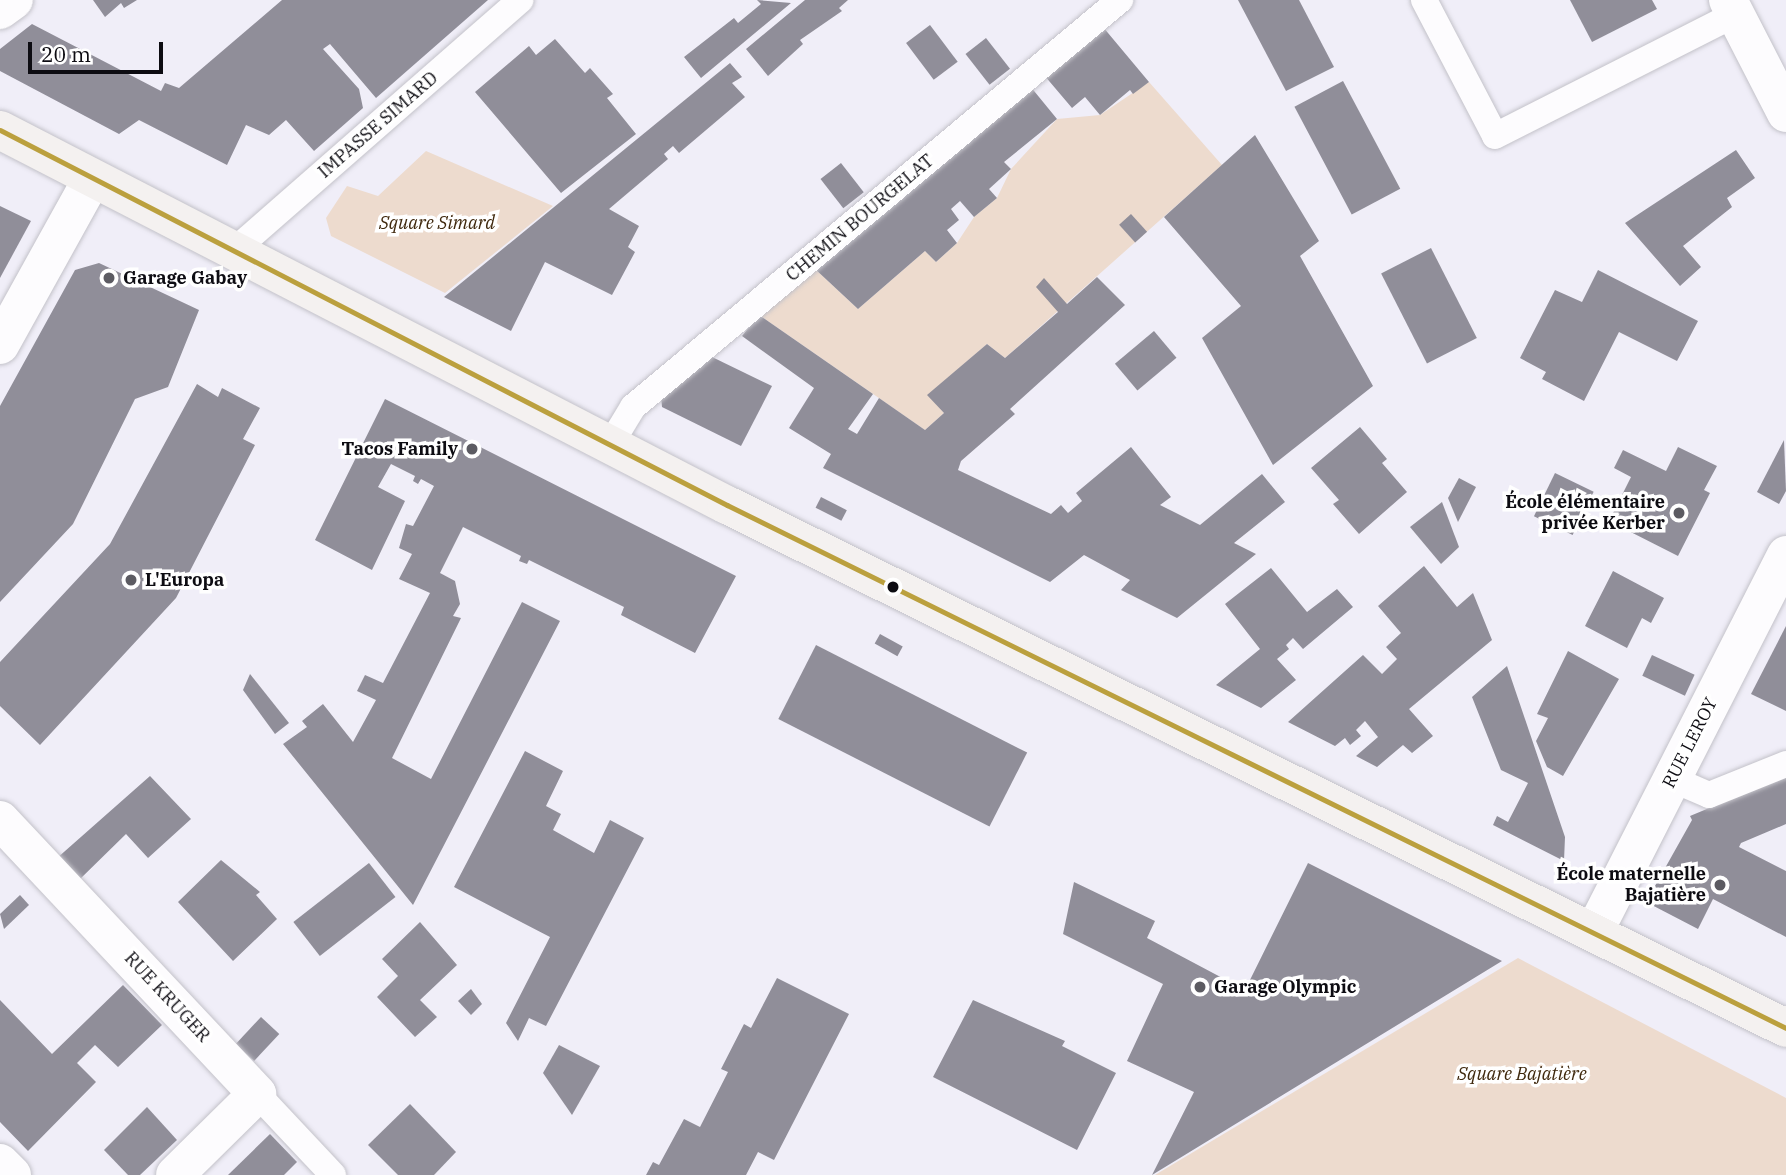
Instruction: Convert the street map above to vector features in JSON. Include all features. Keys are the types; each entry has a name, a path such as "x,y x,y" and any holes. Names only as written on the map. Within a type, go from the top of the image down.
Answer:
{"main road":[{"path":"0,130 92,179 236,249 610,445 1786,1028"}],"street":[{"path":"0,10 14,0"},
{"path":"1732,7 1786,113"},
{"path":"0,345 92,179"},
{"name":"RUE LEROY","path":"1594,932 1786,555"},
{"name":"RUE KRUGER","path":"0,820 257,1094"},
{"path":"175,1175 257,1094"},
{"path":"0,1163 12,1175"}],"lane":[{"name":"IMPASSE SIMARD","path":"236,249 520,0"},
{"name":"CHEMIN BOURGELAT","path":"610,445 633,407 1120,0"},
{"path":"1424,0 1495,136 1732,7"},
{"path":"1672,779 1709,795 1786,764"},
{"name":"RUE KRUGER","path":"257,1094 333,1175"}],"green space":[{"path":"1149,82 1222,165 1005,358 987,344 928,395 944,413 925,430 759,315 814,268 858,309 925,251 936,262 957,243 974,217 997,198 1011,169 1057,119 1100,115"},
{"name":"Square Simard","path":"426,151 553,206 445,293 331,236 326,218 347,186 378,196"},
{"name":"Square Bajatière","path":"1518,958 1786,1098 1786,1175 1155,1175"}],"building":[{"path":"93,0 137,0 124,8 121,3 105,17"},
{"path":"282,0 488,0 376,98 330,44 323,49 359,89 363,108 314,151 286,120 269,135 246,125 227,165 139,120 119,134 0,71 0,49 32,24 161,91 165,83 179,88"},
{"path":"757,0 791,3 701,78 684,57 734,18 738,23 761,4"},
{"path":"805,0 848,0 839,8 842,11 800,40 803,44 768,76 746,49"},
{"path":"1238,0 1299,0 1334,67 1286,91"},
{"path":"1570,0 1652,0 1657,9 1592,42"},
{"path":"930,25 958,62 934,80 906,43"},
{"path":"1103,27 1149,82 1133,94 1130,90 1100,115 1085,97 1072,108 1044,75"},
{"path":"986,38 1010,69 990,85 966,54"},
{"path":"555,39 585,73 590,68 613,94 607,98 636,134 561,193 475,92 529,46 536,55"},
{"path":"730,63 742,77 732,83 745,97 679,153 673,146 664,154 668,159 609,209 639,226 628,247 635,252 612,295 545,262 511,331 444,297"},
{"path":"1343,81 1400,189 1352,215 1294,107"},
{"path":"1030,86 1057,119 1004,162 1011,169 989,189 997,198 974,217 960,201 951,209 959,220 947,230 957,243 936,262 925,251 858,309 814,268"},
{"path":"1255,135 1319,241 1300,256 1373,386 1273,465 1202,338 1241,306 1164,217"},
{"path":"1736,150 1755,178 1727,198 1732,207 1683,246 1701,267 1680,286 1625,223"},
{"path":"841,163 864,192 843,208 821,179"},
{"path":"0,206 31,221 0,278"},
{"path":"1131,214 1147,232 1135,243 1119,225"},
{"path":"1431,248 1477,338 1427,363 1381,273"},
{"path":"99,263 199,310 168,387 135,399 73,524 0,602 0,406 75,270"},
{"path":"1598,270 1698,321 1677,361 1619,332 1584,401 1542,379 1546,372 1520,358 1555,290 1582,302"},
{"path":"1097,277 1125,305 1010,409 1015,414 961,461 958,470 1051,514 1061,505 1068,513 1082,501 1076,493 1131,447 1171,497 1160,505 1200,525 1262,474 1285,502 1234,543 1256,554 1177,618 1121,590 1130,580 1084,555 1050,582 823,468 831,454 789,428 814,388 742,336 759,315 873,394 848,429 857,434 879,398 925,430 944,413 927,395 987,344 1005,358 1058,312 1036,287 1044,278 1067,304"},
{"path":"1154,331 1176,358 1137,391 1115,364"},
{"path":"710,356 772,386 741,446 662,407 661,397"},
{"name":"L'Europa","path":"197,384 218,397 222,388 260,408 243,439 255,445 176,598 40,745 0,706 0,662 110,544"},
{"path":"385,399 736,576 695,653 621,615 624,607 529,560 527,564 519,561 521,556 463,527 440,573 455,581 460,604 453,616 461,618 392,758 431,779 522,602 560,621 413,905 283,744 307,727 302,721 323,704 353,742 376,700 357,691 365,675 383,683 430,593 399,579 412,554 399,548 406,524 413,526 434,486 421,479 418,484 413,481 415,476 391,464 378,487 405,501 372,570 315,540"},
{"path":"1360,427 1387,459 1382,463 1407,492 1359,534 1333,504 1339,500 1311,468"},
{"path":"1784,440 1786,491 1779,504 1757,492"},
{"path":"1678,447 1717,466 1704,490 1710,493 1678,556 1609,521 1631,477 1614,468 1623,450 1666,471"},
{"path":"1555,473 1594,492 1573,535 1534,516"},
{"path":"1459,478 1476,487 1458,522 1448,498"},
{"path":"821,497 847,510 841,521 816,508"},
{"path":"1442,502 1459,547 1441,564 1410,527"},
{"path":"1424,566 1457,607 1473,593 1492,640 1409,709 1433,736 1412,753 1403,745 1377,767 1356,756 1378,737 1365,721 1356,730 1361,736 1350,745 1345,738 1335,746 1288,722 1363,655 1382,674 1397,659 1386,647 1401,633 1378,606"},
{"path":"1271,568 1307,612 1337,589 1353,607 1303,649 1293,638 1286,645 1289,649 1277,659 1296,680 1261,708 1216,685 1260,649 1225,604"},
{"path":"1613,571 1664,598 1651,623 1642,618 1627,648 1585,626"},
{"path":"1786,626 1786,711 1751,694"},
{"path":"880,634 903,647 897,656 875,644"},
{"path":"816,645 1027,753 989,827 778,719"},
{"path":"1568,651 1619,679 1563,776 1547,767 1536,741 1548,718 1537,714"},
{"path":"1652,655 1695,675 1685,696 1642,676"},
{"path":"1507,666 1565,837 1564,861 1493,825 1497,816 1508,822 1528,783 1501,770 1472,697"},
{"path":"250,674 289,723 275,734 243,690"},
{"path":"525,751 563,771 546,806 561,814 553,830 594,853 610,820 644,838 546,1026 529,1018 518,1041 506,1023 550,937 454,887"},
{"path":"150,776 191,819 148,858 126,834 78,881 56,859"},
{"name":"École maternelle Bajatière","path":"1786,776 1786,824 1741,843 1739,847 1786,871 1786,937 1713,899 1698,929 1646,902 1692,820 1690,816"},
{"path":"221,860 260,892 256,895 277,919 233,961 178,902"},
{"path":"369,863 395,897 320,956 293,922"},
{"path":"1308,863 1502,961 1152,1175 1194,1092 1127,1061 1163,984 1063,934 1074,882 1155,921 1147,938 1245,990"},
{"path":"20,895 29,905 4,929 0,914"},
{"path":"420,922 457,965 420,1000 437,1017 415,1037 377,997 398,976 382,959"},
{"path":"777,978 849,1014 774,1160 758,1152 746,1175 646,1175 653,1162 659,1165 684,1119 700,1127 728,1072 721,1069 744,1024 751,1028"},
{"path":"123,985 162,1025 118,1067 95,1045 77,1063 96,1082 28,1151 0,1122 0,1000 52,1054"},
{"path":"471,989 482,1004 471,1015 458,1001"},
{"path":"973,1000 1065,1041 1062,1046 1116,1073 1077,1150 933,1077"},
{"path":"261,1017 279,1034 254,1061 236,1044"},
{"path":"559,1045 600,1066 572,1115 543,1073"},
{"path":"410,1104 456,1152 434,1175 398,1175 368,1145"},
{"path":"147,1107 177,1140 140,1175 128,1175 104,1150"},
{"path":"270,1134 297,1162 284,1175 228,1175"}],"transit line":[{"path":"0,130 727,505 1786,1028"}],"place":[{"name":"Garage Gabay","path":"109,278"},
{"name":"Tacos Family","path":"472,449"},
{"name":"École élémentaire privée Kerber","path":"1679,513"},
{"name":"L'Europa","path":"131,580"},
{"name":"École maternelle Bajatière","path":"1720,885"},
{"name":"Garage Olympic","path":"1200,987"}]}
